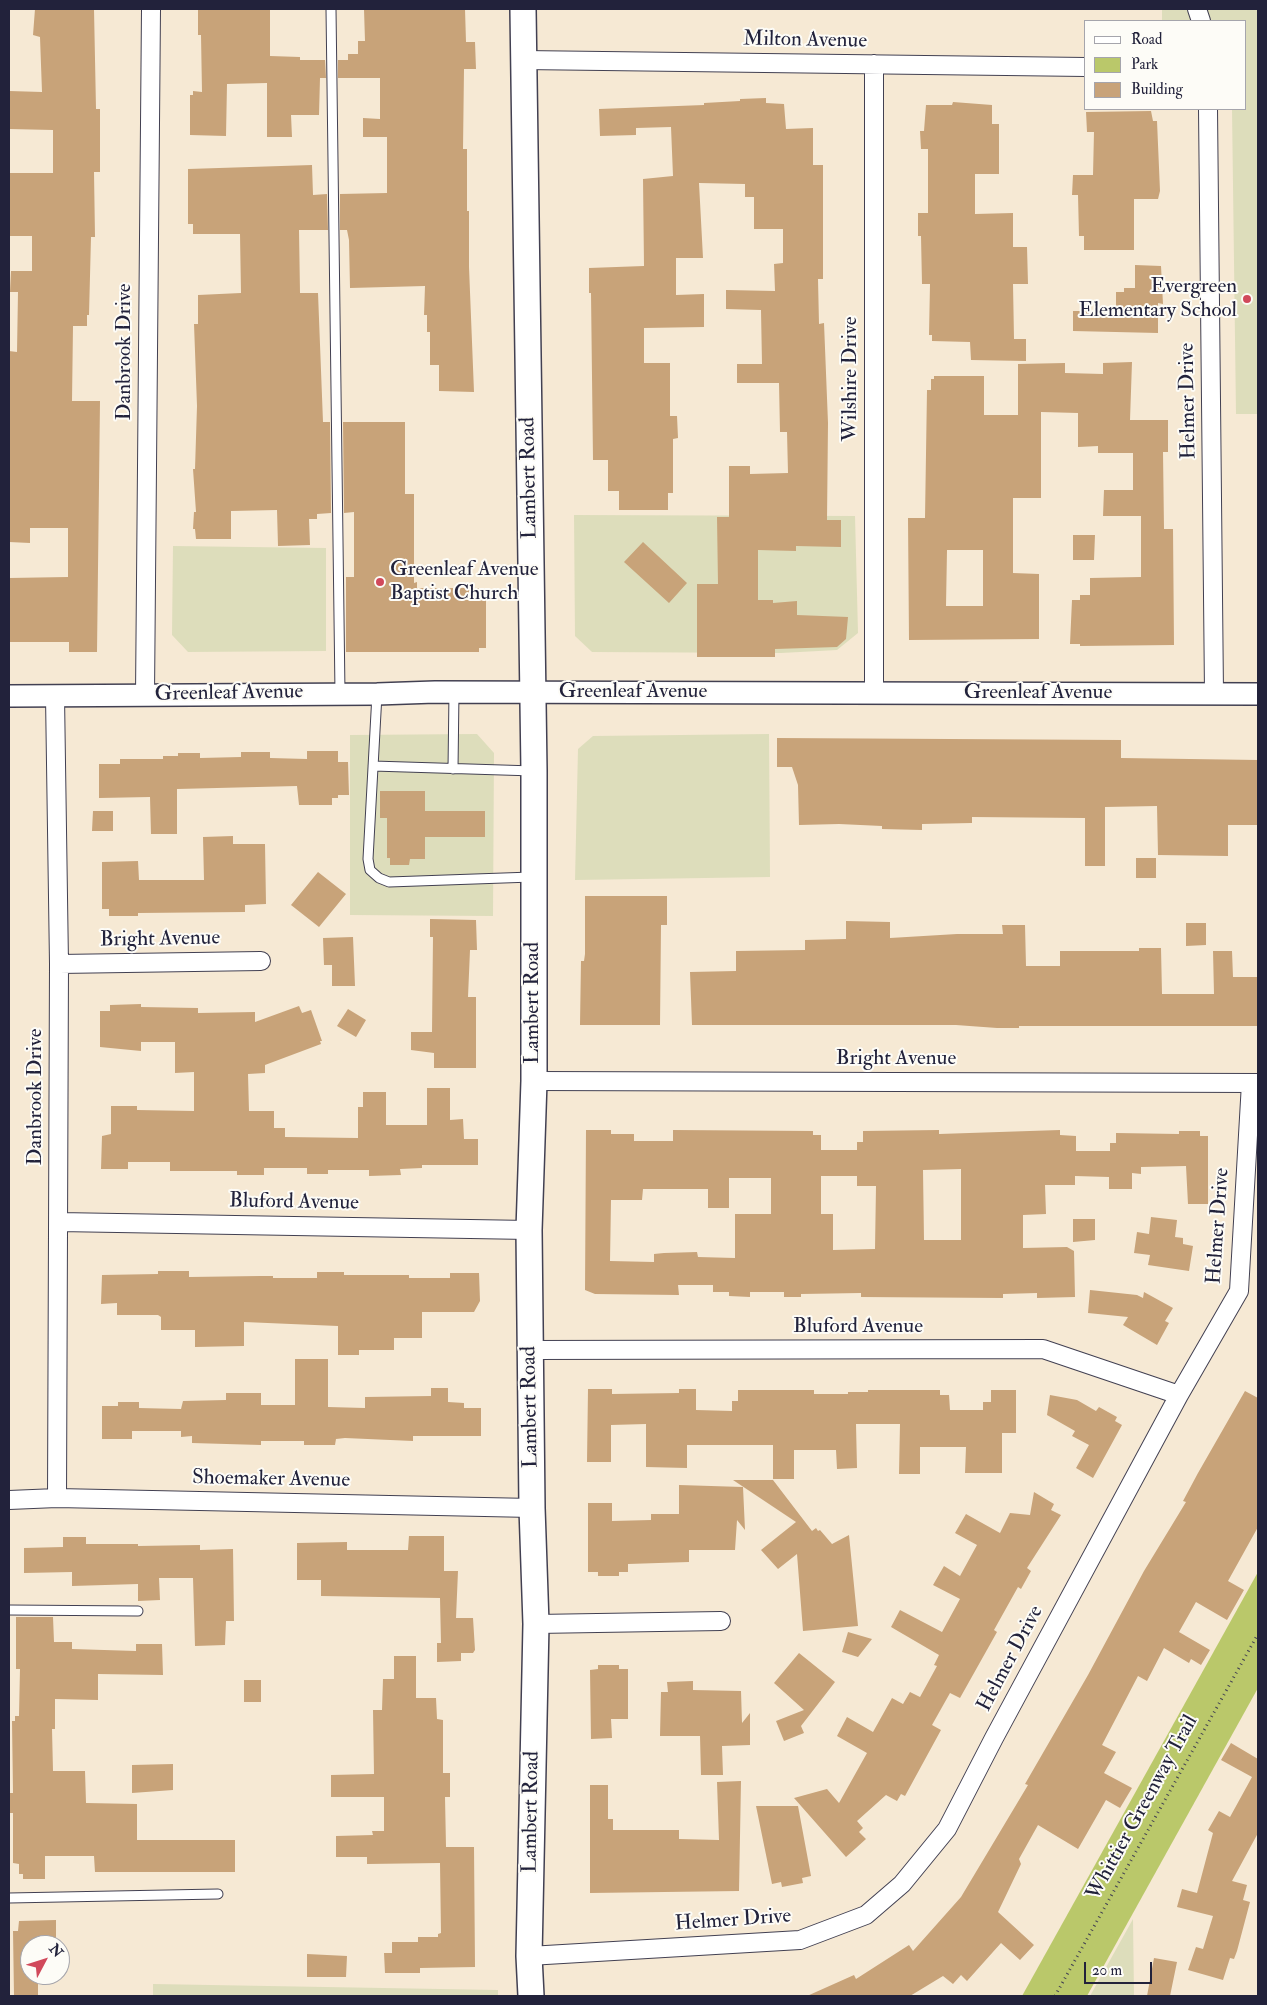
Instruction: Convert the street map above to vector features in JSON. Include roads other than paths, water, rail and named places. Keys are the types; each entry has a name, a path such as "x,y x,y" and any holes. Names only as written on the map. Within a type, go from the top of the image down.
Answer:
{"main road":[{"name":"Lambert Road","path":"523,9 534,771 532,877 534,1081 529,1230 532,1508 536,1624 529,1956 530,1996"}],"street":[{"name":"Danbrook Drive","path":"145,695 151,9"},
{"name":"Milton Avenue","path":"523,60 1084,67"},
{"name":"Wilshire Drive","path":"874,64 874,693"},
{"name":"Helmer Drive","path":"1208,110 1214,694"},
{"name":"Greenleaf Avenue","path":"9,696 454,692 1258,694"},
{"name":"Danbrook Drive","path":"55,696 59,964 57,1498"},
{"name":"Bright Avenue","path":"59,964 261,961"},
{"name":"Bright Avenue","path":"534,1081 1254,1083"},
{"name":"Helmer Drive","path":"529,1956 800,1940 866,1915 902,1884 947,1829 994,1738 1180,1395 1239,1291 1254,1083"},
{"name":"Bluford Avenue","path":"59,1222 529,1230"},
{"name":"Bluford Avenue","path":"530,1350 1043,1349 1180,1395"},
{"name":"Shoemaker Avenue","path":"9,1500 57,1498 532,1508"},
{"path":"536,1624 721,1621"}],"lane":[{"path":"331,9 340,693"},
{"path":"453,769 454,692"},
{"path":"377,694 368,858 370,870 379,878 388,882 532,877"},
{"path":"373,766 534,771"},
{"path":"9,1610 138,1611"},
{"path":"9,1898 218,1894"}],"place":[{"name":"Evergreen Elementary School","path":"1247,299"},
{"name":"Greenleaf Avenue Baptist Church","path":"380,582"}]}
